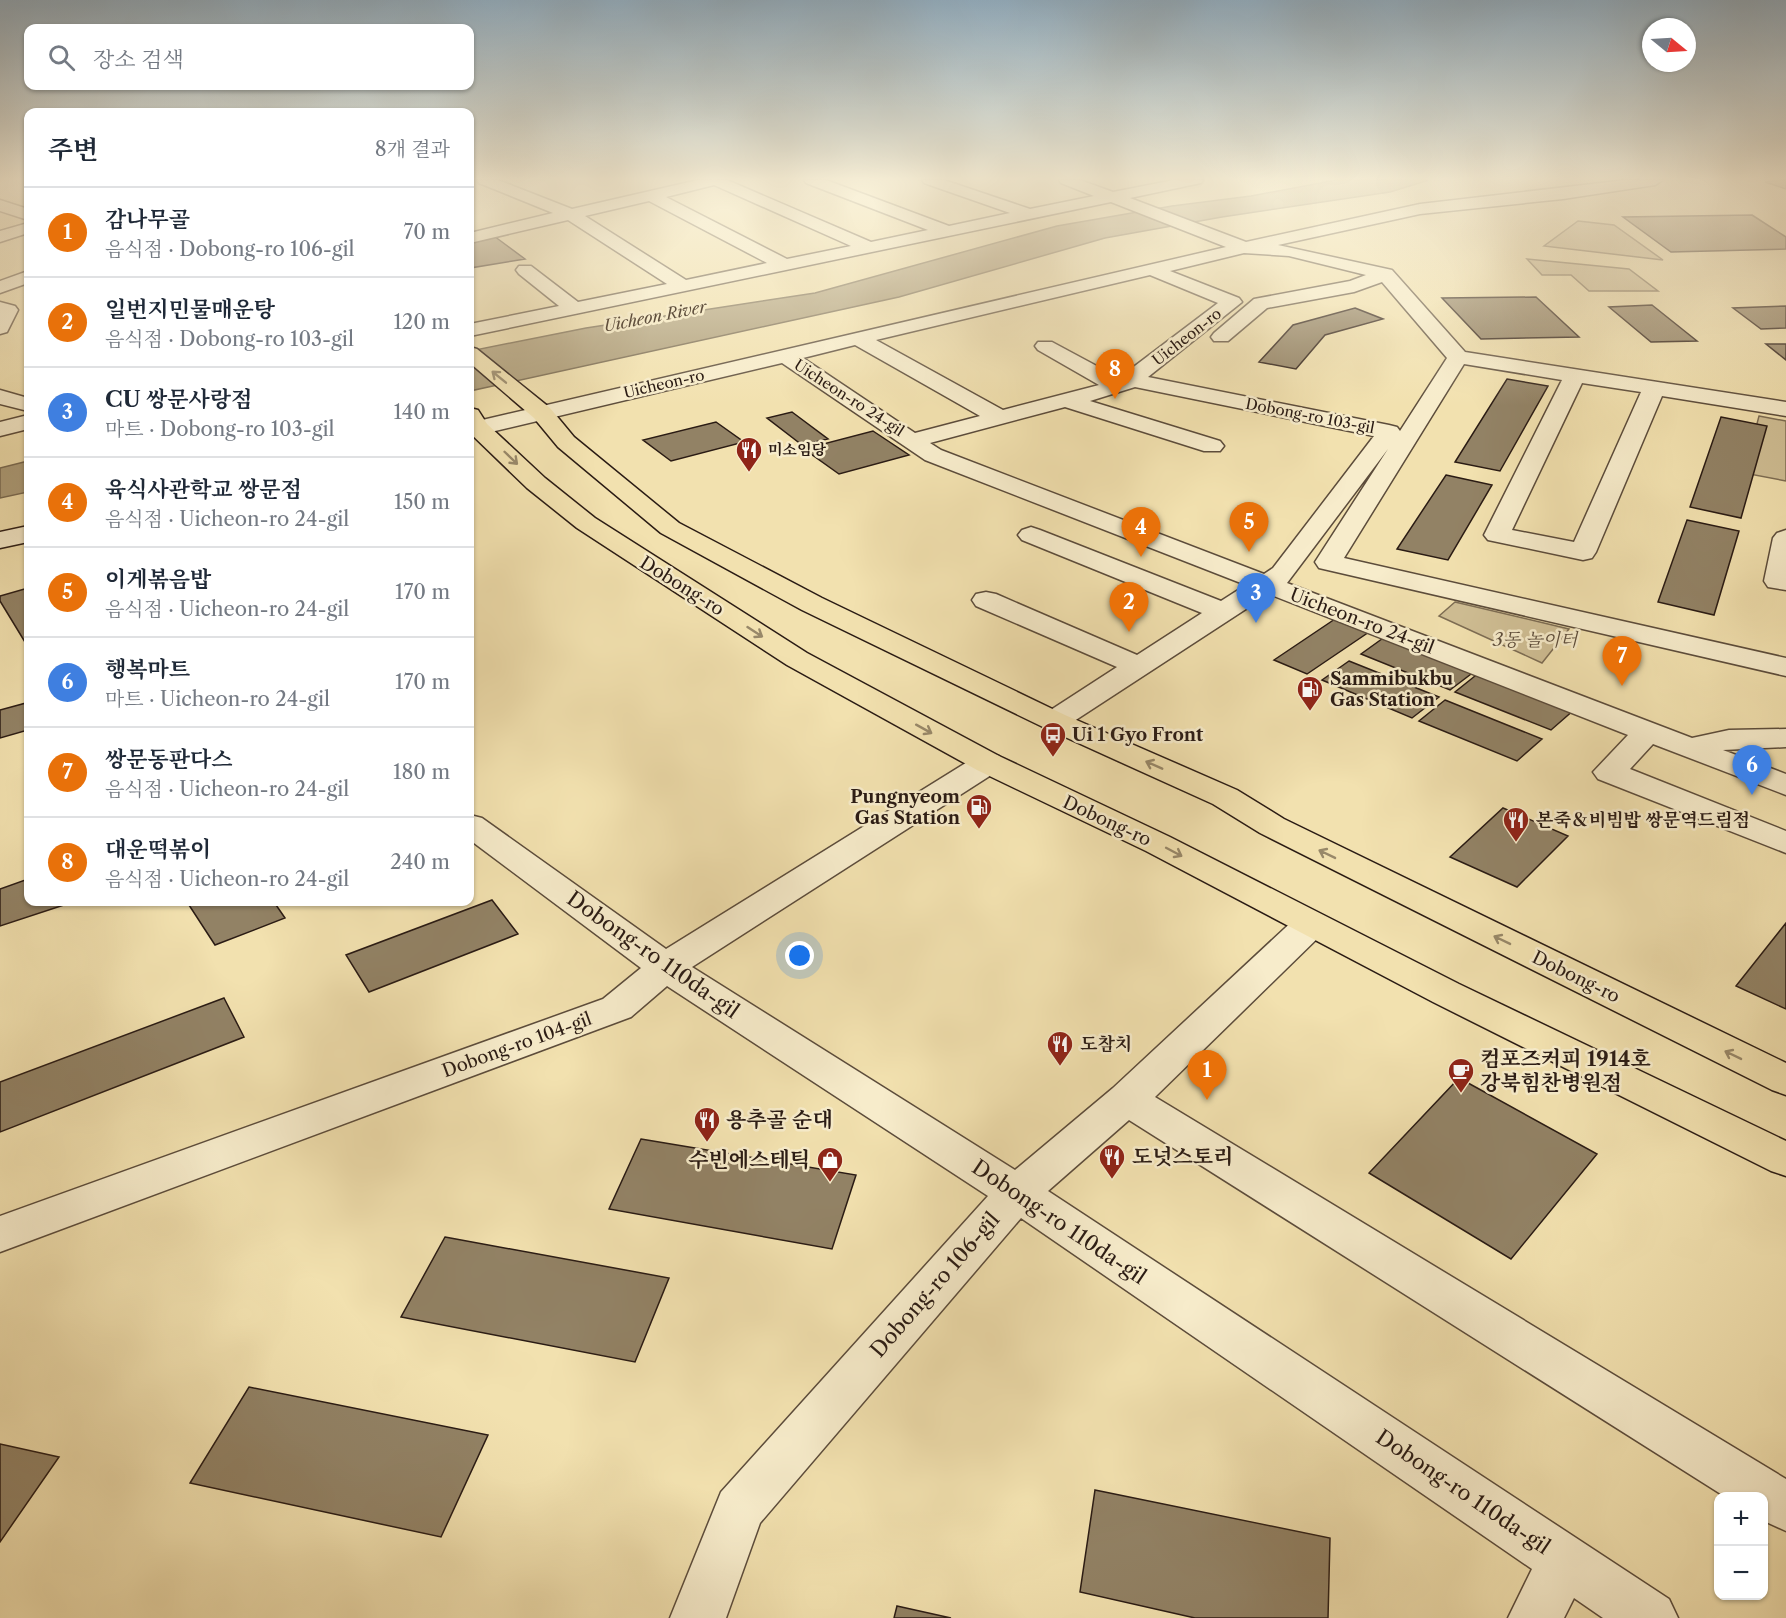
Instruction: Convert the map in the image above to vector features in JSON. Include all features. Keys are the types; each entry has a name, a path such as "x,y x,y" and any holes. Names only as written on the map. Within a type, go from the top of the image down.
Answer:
{"main road":[{"name":"Dobong-ro","path":"474,356 535,407 566,442 670,528 812,604 1054,721 1225,797 1272,826 1786,1080"},
{"name":"Dobong-ro","path":"474,424 543,489 607,538 797,659 988,764 1158,844 1311,924 1786,1160"}],"street":[{"path":"635,256 683,286"},
{"path":"765,256 785,265"},
{"path":"474,329 829,256"},
{"name":"Uicheon-ro","path":"474,422 786,356 1214,256"},
{"path":"1308,256 1385,274 1458,357 1786,409"},
{"path":"525,270 574,308"},
{"name":"Uicheon-ro","path":"1124,383 1232,302 1153,270"},
{"path":"1211,346 1261,303 1353,286 1385,274"},
{"path":"0,287 24,278"},
{"path":"0,308 8,310 0,328"},
{"path":"858,339 999,417"},
{"path":"1046,346 1124,383"},
{"name":"Uicheon-ro 24-gil","path":"786,356 933,455 1786,785"},
{"path":"1458,357 1329,562 1786,668"},
{"path":"1575,375 1497,535 1583,552 1654,388"},
{"name":"Uicheon-ro 24-gil","path":"913,440 1124,383"},
{"name":"Dobong-ro 103-gil","path":"1054,721 1225,613 1282,574 1389,432 1124,383"},
{"path":"0,397 24,404"},
{"path":"1065,400 1212,446"},
{"path":"0,429 24,423"},
{"path":"1076,511 1031,535 1225,613"},
{"path":"0,540 24,535"},
{"path":"1786,538 1777,581 1786,582"},
{"path":"986,600 1140,667"},
{"path":"1647,732 1609,772 1786,843"},
{"path":"1689,748 1729,739 1786,738"},
{"name":"Dobong-ro 104-gil","path":"0,1234 617,1008 665,967 988,764"},
{"name":"Dobong-ro 110da-gil","path":"474,828 665,967 1017,1193 1650,1618"},
{"name":"Dobong-ro 106-gil","path":"698,1618 739,1509 1017,1193 1127,1099 1311,924"},
{"path":"1127,1099 1786,1507"},
{"path":"1535,1618 1565,1561"}],"green space":[{"path":"1625,256 1657,256 1663,260"},
{"path":"1527,259 1629,269 1658,291 1589,291 1571,275 1542,275"},
{"path":"1759,416 1786,421 1786,481 1744,473"},
{"name":"3동 놀이터","path":"1455,602 1569,629 1542,663 1439,616"}],"shaded area":[{"path":"950,256 1044,256 899,297 474,390 474,350 586,328 815,293"},
{"path":"24,462 24,493 0,498 0,468"}],"building":[{"path":"474,256 520,256 525,259 474,267"},
{"path":"1536,297 1579,337 1481,339 1442,298"},
{"path":"1652,305 1697,341 1651,342 1609,307"},
{"path":"1786,306 1786,328 1761,329 1733,308"},
{"path":"1355,308 1383,319 1325,335 1296,369 1259,362 1293,325"},
{"path":"1766,344 1786,344 1786,360"},
{"path":"1507,379 1548,386 1500,471 1455,462"},
{"path":"792,412 828,439 802,445 767,418"},
{"path":"1721,417 1767,426 1741,518 1690,507"},
{"path":"716,422 744,442 671,461 643,440"},
{"path":"873,431 909,455 839,474 804,449"},
{"path":"1446,475 1492,485 1448,560 1397,549"},
{"path":"1687,520 1739,531 1714,615 1658,602"},
{"path":"24,589 24,640 0,601 0,596"},
{"path":"1338,617 1372,630 1307,674 1274,660"},
{"path":"1386,636 1475,671 1450,690 1361,654"},
{"path":"1349,661 1439,697 1412,718 1322,680"},
{"path":"1480,672 1575,709 1551,730 1455,692"},
{"path":"1445,700 1542,739 1517,761 1419,721"},
{"path":"24,704 24,731 0,738 0,710"},
{"path":"1503,808 1568,836 1517,887 1450,857"},
{"path":"24,880 24,906 61,906 0,926 0,889"},
{"path":"492,900 518,934 369,992 346,955"},
{"path":"190,906 277,906 285,918 215,945"},
{"path":"1786,923 1786,1009 1736,986"},
{"path":"224,998 244,1037 0,1132 0,1082"},
{"path":"1459,1078 1597,1154 1511,1259 1369,1173"},
{"path":"641,1139 856,1175 832,1249 609,1209"},
{"path":"445,1237 669,1278 635,1362 401,1317"},
{"path":"249,1387 488,1435 441,1537 190,1483"},
{"path":"0,1444 59,1457 0,1542"},
{"path":"1095,1490 1330,1538 1328,1618 1195,1618 1080,1592"},
{"path":"897,1606 951,1618 894,1618"}],"place":[{"name":"대운떡볶이","path":"1115,399"},
{"name":"미소임당","path":"749,473"},
{"name":"이게볶음밥","path":"1249,552"},
{"name":"육식사관학교 쌍문점","path":"1141,557"},
{"name":"CU 쌍문사랑점","path":"1256,623"},
{"name":"일번지민물매운탕","path":"1129,632"},
{"name":"쌍문동판다스","path":"1622,686"},
{"name":"Sammibukbu Gas Station","path":"1310,712"},
{"name":"Ui 1 Gyo Front","path":"1053,758"},
{"name":"행복마트","path":"1752,795"},
{"name":"Pungnyeom Gas Station","path":"979,830"},
{"name":"본죽＆비빔밥 쌍문역드림점","path":"1516,843"},
{"name":"도참치","path":"1060,1067"},
{"name":"컴포즈커피 1914호 강북힘찬병원점","path":"1461,1094"},
{"name":"감나무골","path":"1207,1100"},
{"name":"용추골 순대","path":"707,1143"},
{"name":"도넛스토리","path":"1112,1180"},
{"name":"수빈에스테틱","path":"830,1183"}],"water label":[{"name":"Uicheon River","path":"655,316"}]}
